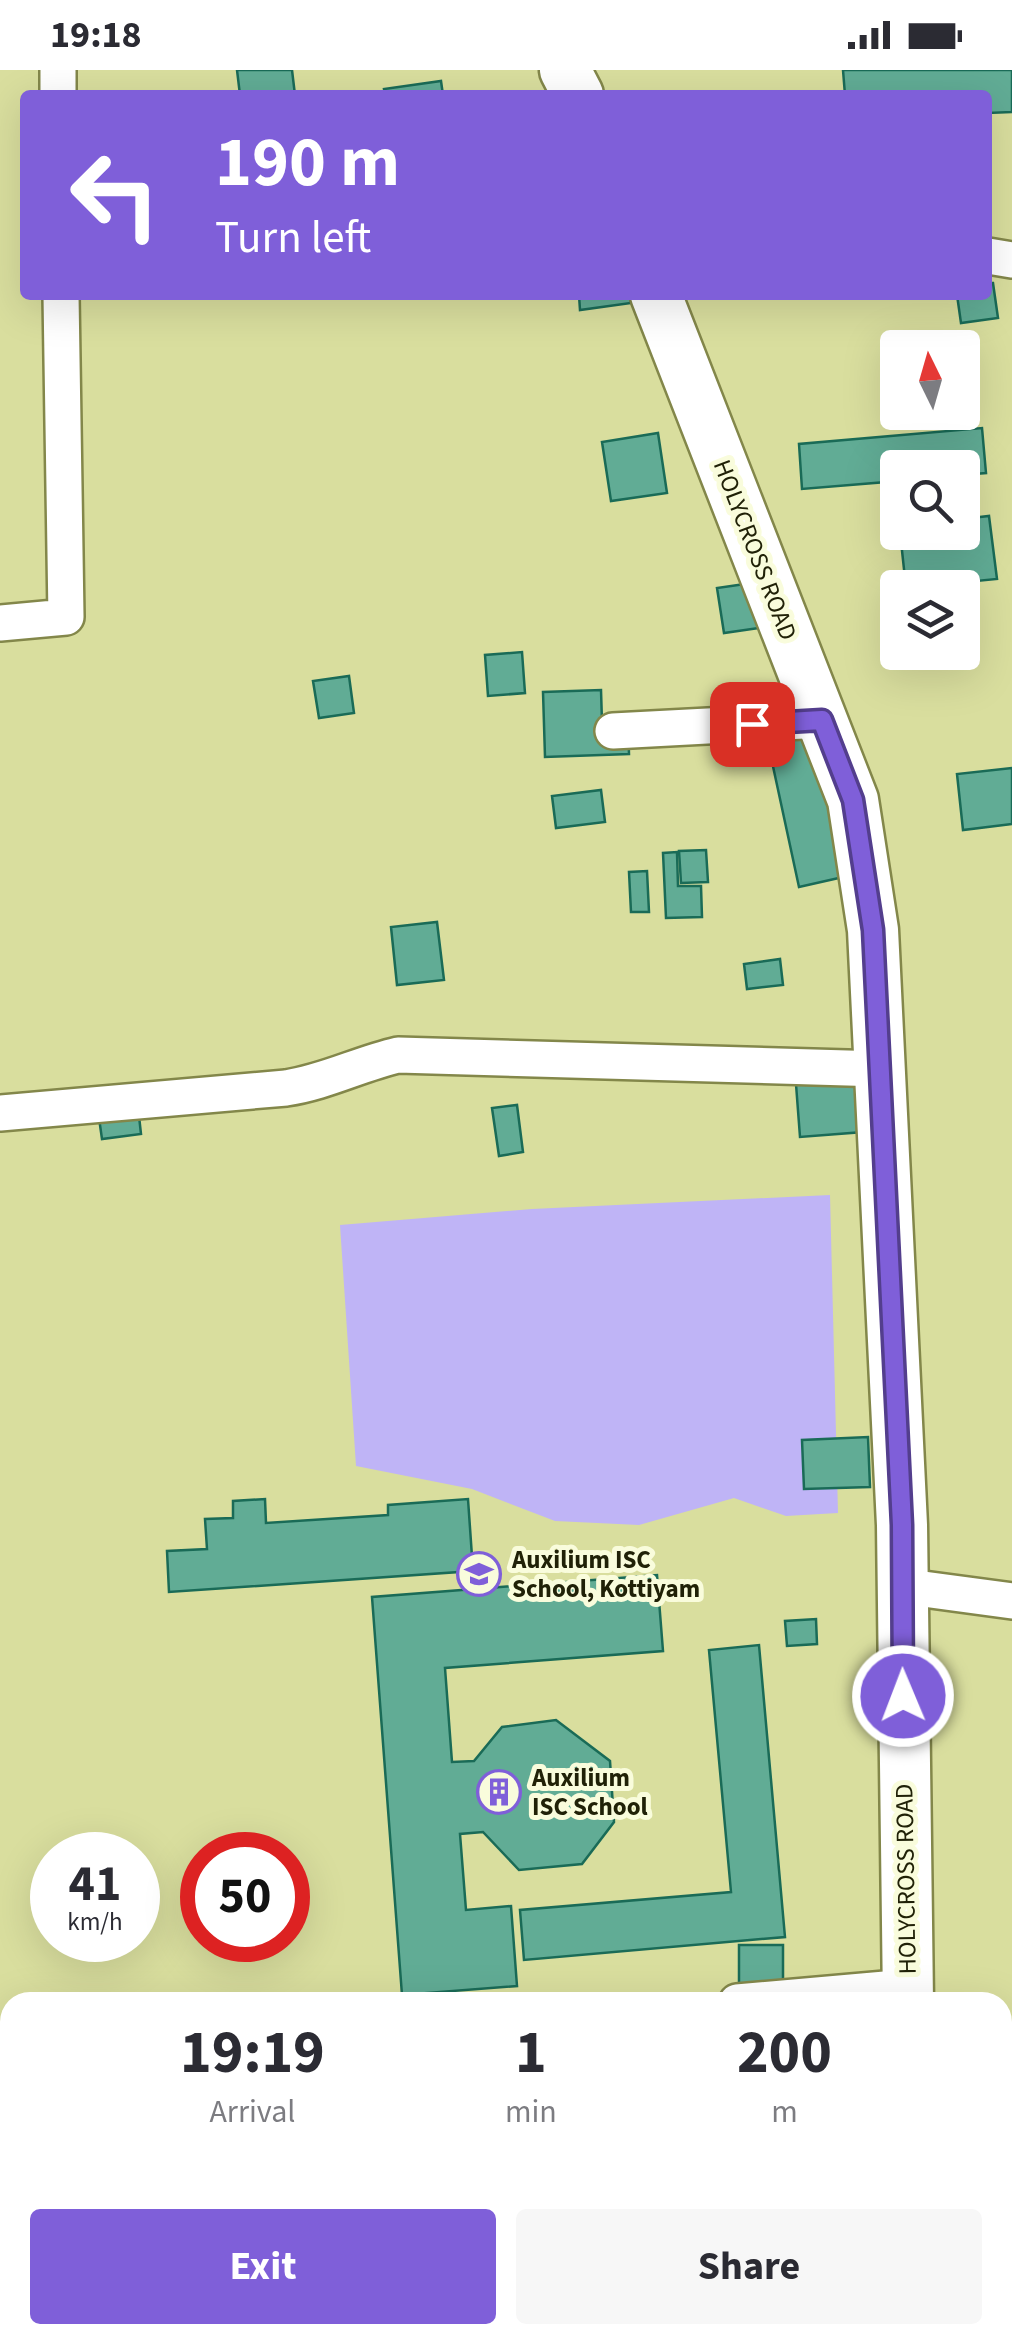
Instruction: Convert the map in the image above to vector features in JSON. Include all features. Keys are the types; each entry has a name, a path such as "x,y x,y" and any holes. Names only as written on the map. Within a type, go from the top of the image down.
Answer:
{"main road":[{"name":"HOLYCROSS ROAD","path":"658,300 853,800 873,930 882,1069 901,1586 908,1992"}],"street":[{"path":"0,623 66,617 61,300"},
{"path":"613,731 822,720"},
{"path":"0,1112 286,1088 315,1083 364,1062 398,1055 882,1069"},
{"path":"901,1586 1012,1601"}],"shaded area":[{"path":"830,1195 838,1513 786,1516 734,1498 639,1525 555,1521 472,1489 356,1466 340,1225 532,1209"}],"building":[{"path":"237,70 292,70 294,90 239,90"},
{"path":"843,70 1012,70 1012,112 992,113 992,90 845,90"},
{"path":"441,81 442,90 384,90"},
{"path":"993,283 998,318 961,323 958,300 992,300"},
{"path":"579,300 631,303 580,310"},
{"path":"980,428 986,473 980,474 980,450 880,450 880,482 802,489 799,444"},
{"path":"658,433 667,493 611,501 602,442"},
{"path":"989,516 997,579 980,581 980,570 904,570 902,550 980,550 980,517"},
{"path":"759,582 765,627 724,633 717,588"},
{"path":"522,652 525,693 488,696 485,655"},
{"path":"349,676 354,713 319,718 313,681"},
{"path":"601,690 602,722 628,721 629,754 545,757 543,692"},
{"path":"815,708 852,875 799,887 763,720"},
{"path":"1012,768 1012,824 963,830 957,774"},
{"path":"601,790 605,822 556,828 552,796"},
{"path":"706,850 708,882 681,883 679,851"},
{"path":"677,852 678,886 701,886 702,917 666,918 663,853"},
{"path":"647,871 649,912 631,912 629,872"},
{"path":"437,922 444,980 397,985 391,927"},
{"path":"780,959 783,985 747,989 744,964"},
{"path":"857,1066 863,1132 800,1137 795,1071"},
{"path":"137,1098 141,1134 102,1139 97,1104"},
{"path":"517,1105 523,1152 499,1156 492,1108"},
{"path":"868,1437 870,1487 804,1489 802,1440"},
{"path":"265,1499 266,1523 388,1515 388,1505 468,1499 473,1571 169,1592 167,1551 207,1549 205,1519 233,1518 233,1501"},
{"name":"Auxilium ISC School","path":"657,1575 663,1651 445,1668 452,1762 474,1761 502,1727 556,1720 610,1761 614,1822 582,1864 519,1870 483,1832 460,1834 466,1910 511,1906 517,1986 402,1992 372,1597"},
{"path":"816,1619 817,1644 787,1646 785,1621"},
{"path":"759,1645 785,1937 524,1960 520,1910 731,1892 709,1650"},
{"path":"739,1945 783,1945 783,1986 739,1986"}],"place":[{"name":"Auxilium ISC School, Kottiyam","path":"479,1574"},
{"name":"Auxilium ISC School","path":"499,1792"}],"route":[{"path":"752,724 822,720 853,800 873,930 882,1069 902,1525 903,1696"}]}
